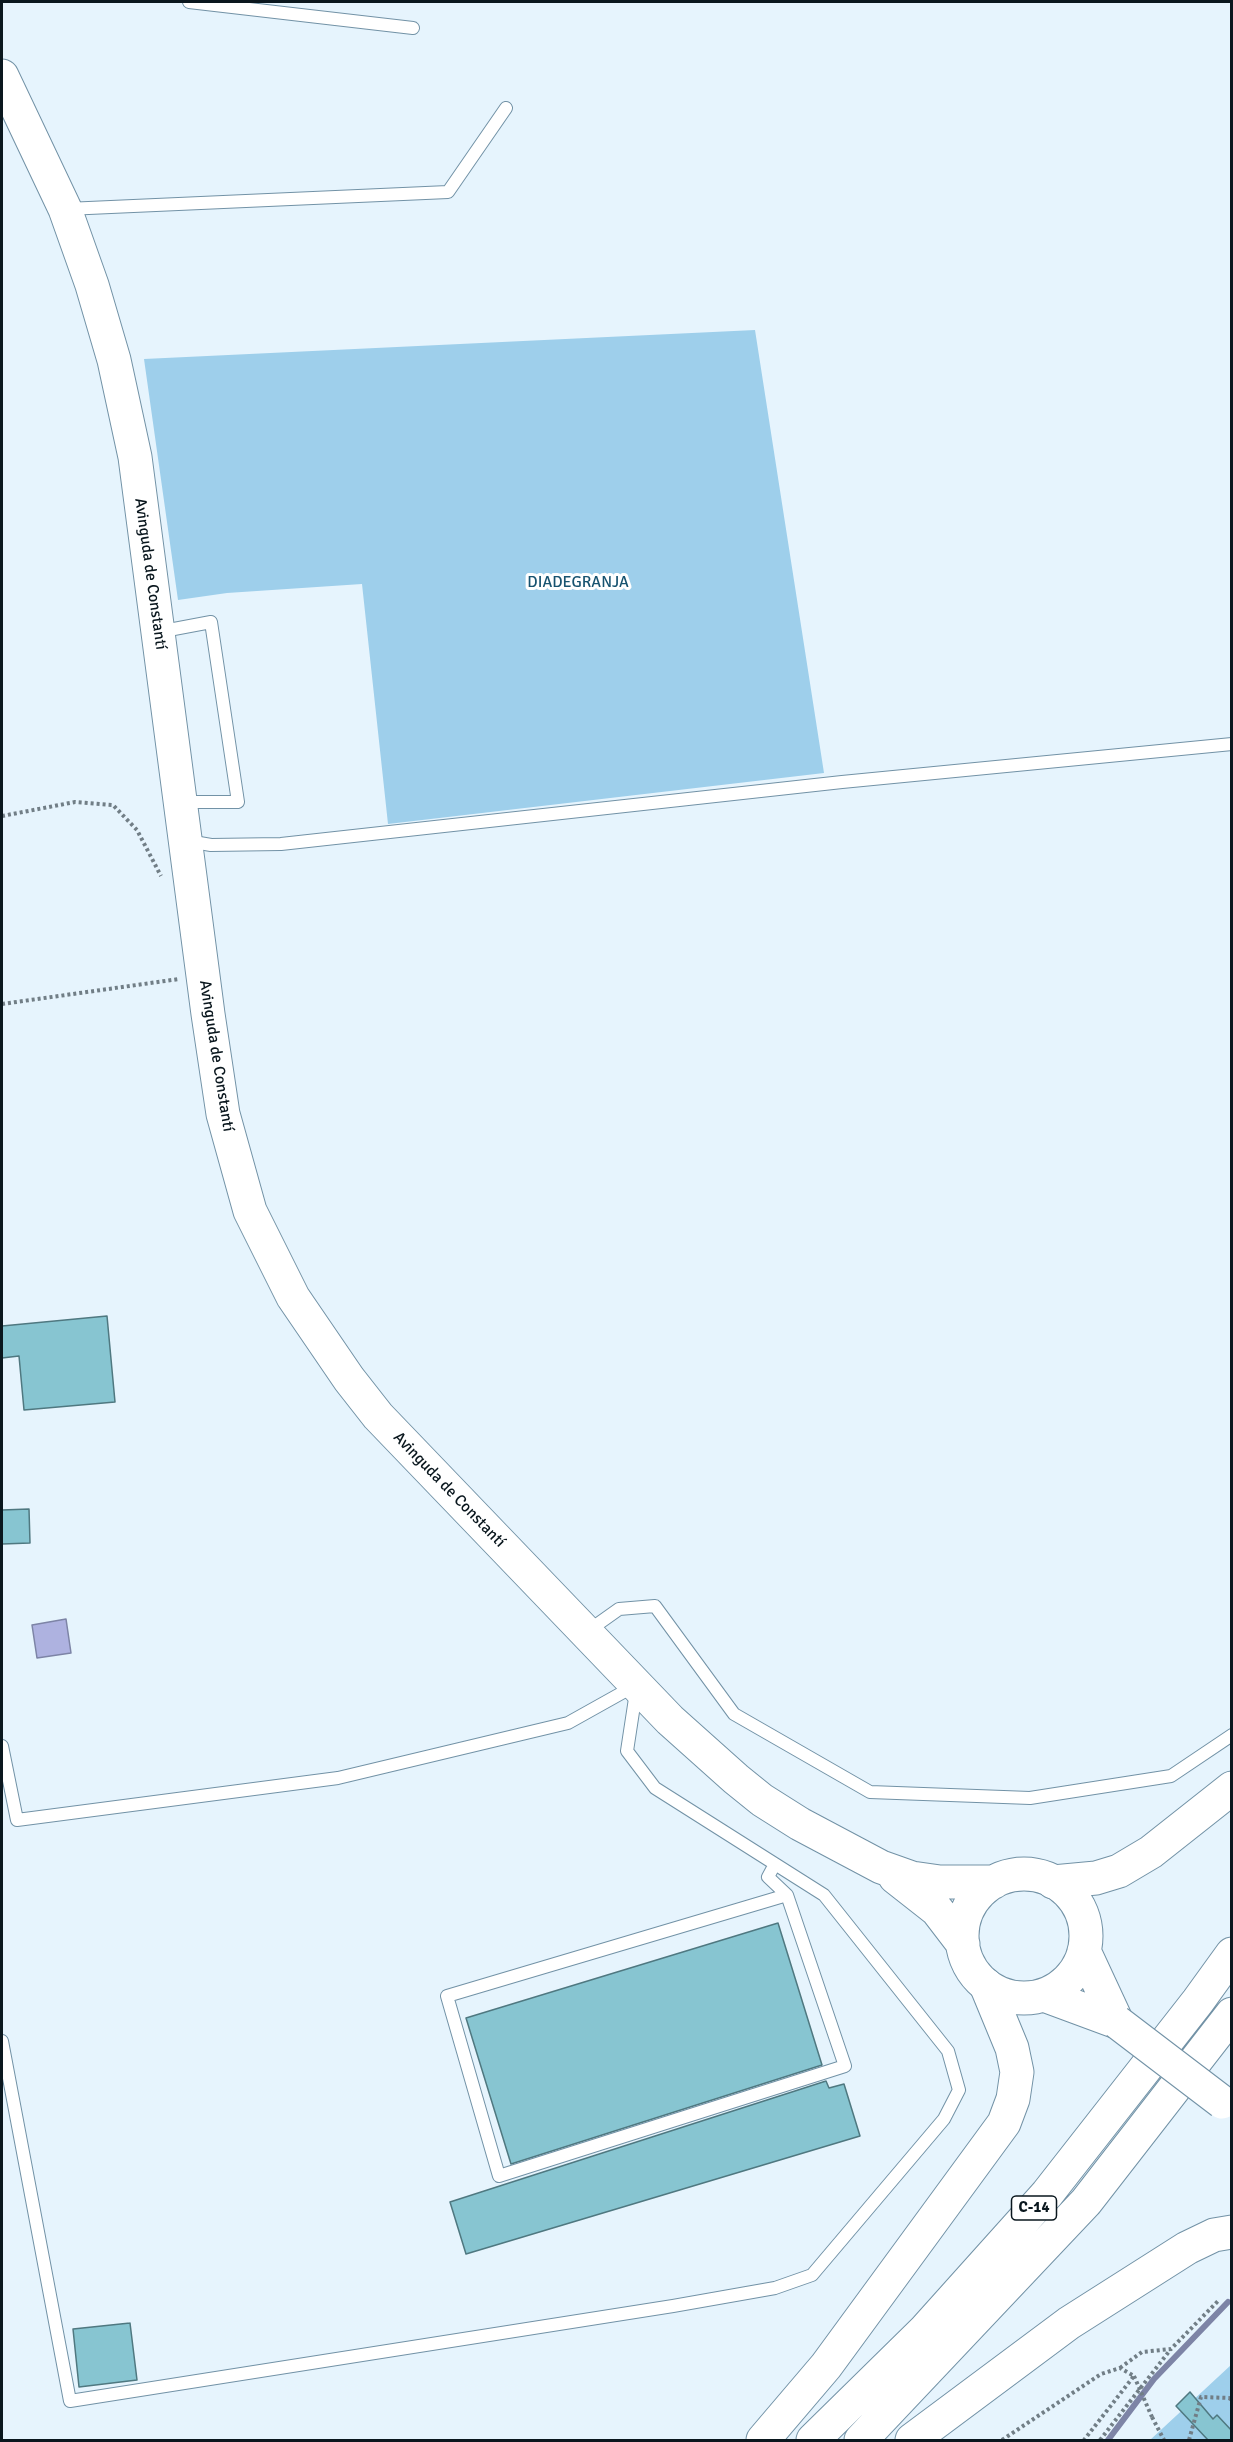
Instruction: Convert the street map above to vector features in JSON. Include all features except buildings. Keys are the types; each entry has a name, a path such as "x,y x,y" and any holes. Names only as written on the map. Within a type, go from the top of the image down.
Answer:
{"main road":[{"name":"Avinguda de Constantí","path":"2,76 65,209 92,285 114,360 135,457 223,1113 250,1211 293,1297 349,1379 378,1416 585,1633 704,1752 762,1800 800,1824 881,1867"},
{"path":"1053,1882 1096,1878 1119,1871 1151,1852 1232,1788"},
{"path":"881,1867 912,1878 940,1882 994,1882"},
{"path":"881,1867 937,1910 963,1944"},
{"path":"763,2440 826,2366 1004,2123 1013,2099 1017,2072 1012,2048 986,1986 972,1971 963,1952 962,1931 967,1912 978,1894 994,1882 1013,1875 1034,1875 1053,1882 1069,1894 1080,1911 1085,1931 1084,1952 1076,1970 1062,1985 1044,1995 1024,1998 1004,1995 986,1986"},
{"path":"1084,1952 1117,2022"},
{"name":"C-14","path":"813,2440 925,2330 1047,2193 1198,2001 1232,1954"},
{"path":"1044,1995 1117,2022 1228,2108"},
{"name":"C-14","path":"861,2440 1086,2202 1232,2014"},
{"path":"912,2440 1078,2317 1187,2248 1214,2235 1232,2232"}],"lane":[{"path":"189,2 413,28"},
{"path":"65,209 448,192 506,108"},
{"path":"158,632 211,622 238,802 180,802"},
{"path":"186,840 211,844 281,844 842,782 1232,744"},
{"path":"585,1633 619,1609 655,1606 734,1714 870,1791 1030,1798 1171,1776 1232,1735"},
{"path":"2,1746 17,1820 338,1778 568,1724 637,1685"},
{"path":"2,2041 70,2401 673,2306 775,2288 812,2275 944,2119 959,2090 948,2051 824,1895 655,1788 627,1751 637,1685"},
{"path":"775,1864 768,1877 787,1895 845,2066 499,2176 447,1996 787,1895"}],"path":[{"path":"2,816 75,802 113,805 137,830 163,879"},
{"path":"2,1004 203,976"},
{"path":"1100,2440 1171,2349 1220,2300"},
{"path":"1002,2440 1101,2374 1120,2368 1142,2352 1171,2349"},
{"path":"1120,2368 1134,2376 1164,2440"},
{"path":"1084,2440 1134,2376"},
{"path":"1189,2440 1201,2397 1232,2400"}],"green space":[{"name":"DIADEGRANJA","path":"755,330 824,773 388,824 362,584 227,593 178,600 144,359"},
{"path":"1231,2365 1231,2440 1150,2440"}],"shaded area":[{"path":"66,1619 71,1653 37,1658 32,1625"}],"waterway":[{"path":"1108,2440 1154,2379 1228,2302"}]}
